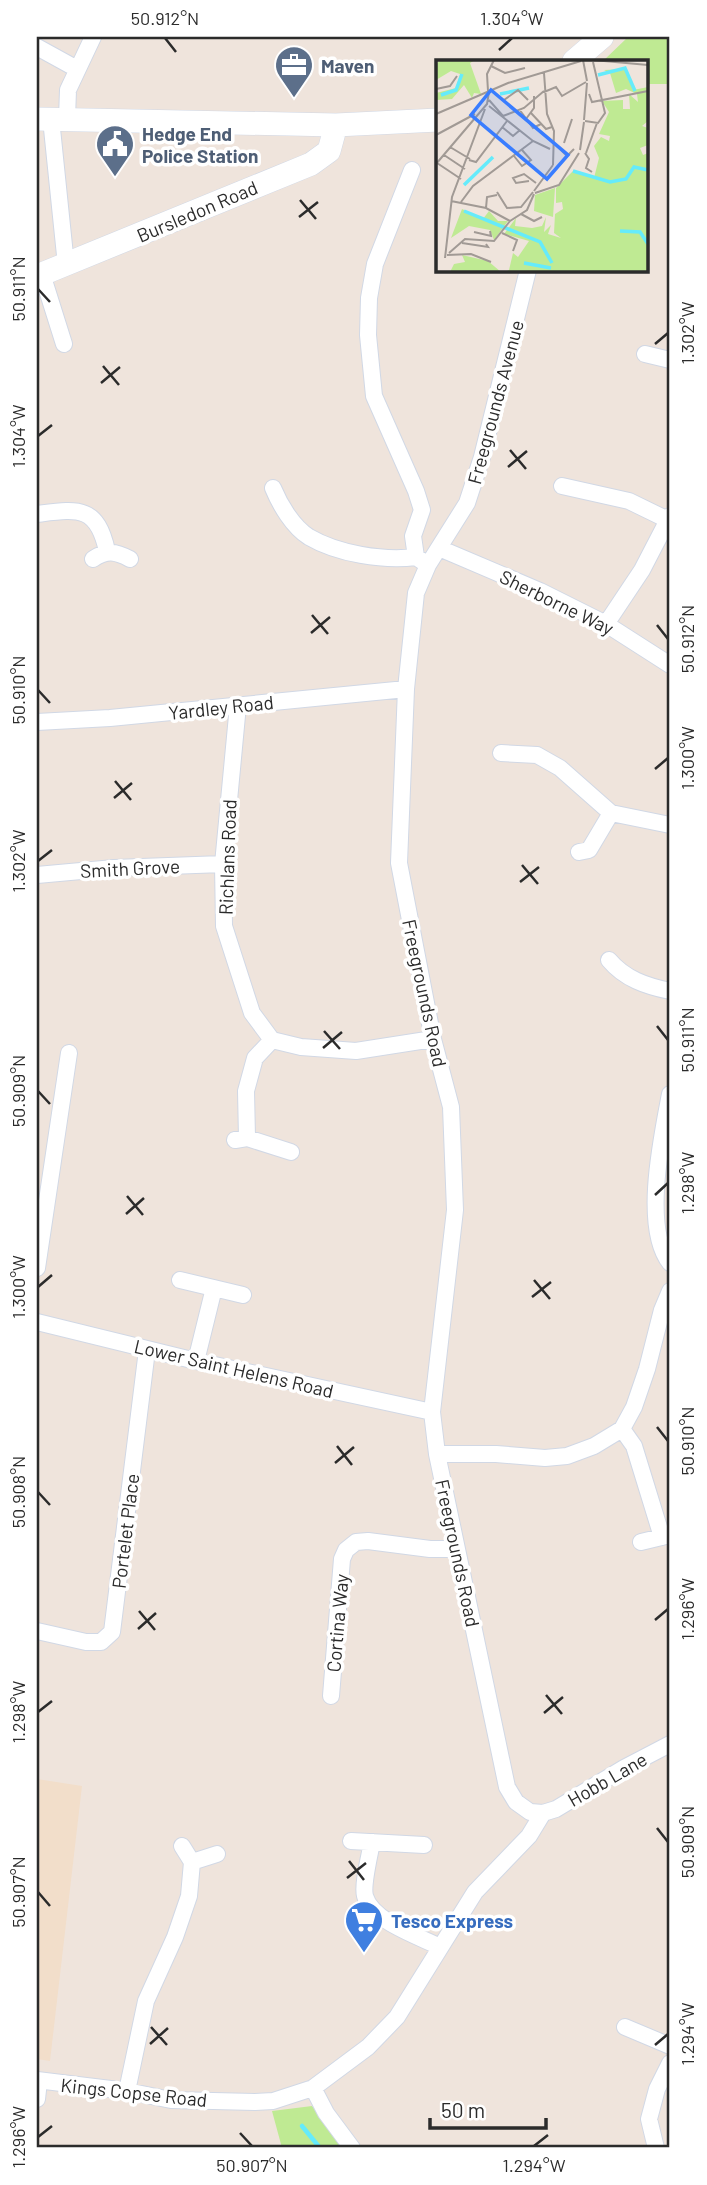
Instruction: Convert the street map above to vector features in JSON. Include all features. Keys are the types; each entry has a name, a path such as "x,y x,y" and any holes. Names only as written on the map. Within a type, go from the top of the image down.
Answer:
{"main road":[{"path":"575,60 602,37"},
{"path":"52,119 336,125 436,120"},
{"name":"Bursledon Road","path":"39,275 311,164 329,151 336,125"}],"street":[{"path":"66,265 52,119 93,37"},
{"path":"37,47 77,69"},
{"name":"Freegrounds Road","path":"412,170 375,264 369,298 368,335 374,396 422,510 413,536 422,561 405,689 399,863 433,1039 451,1107 455,1210 432,1412 437,1454 507,1787 521,1807 530,1812 543,1812"},
{"name":"Freegrounds Avenue","path":"422,561 439,548 467,503 482,457 528,271"},
{"path":"39,275 64,344"},
{"path":"645,354 670,360"},
{"path":"562,486 629,501 669,518 642,570 606,624"},
{"path":"273,496 307,536 330,546 377,557 422,561"},
{"path":"37,514 96,511 103,532 100,555 117,552 130,559"},
{"name":"Sherborne Way","path":"439,548 540,591 606,624 670,665"},
{"name":"Yardley Road","path":"37,722 110,718 405,689"},
{"name":"Richlans Road","path":"237,705 223,864 225,926 252,1013 272,1040"},
{"path":"501,753 537,755 560,768 611,813 670,825"},
{"path":"579,852 589,850 611,813"},
{"name":"Smith Grove","path":"37,875 114,868 223,864"},
{"path":"612,971 646,986 670,991"},
{"path":"291,1152 241,1139 246,1091 255,1058 272,1040 301,1047 356,1051 433,1039"},
{"path":"37,1268 69,1053"},
{"path":"670,1094 655,1204 660,1246 670,1263"},
{"path":"180,1280 243,1295"},
{"path":"196,1362 214,1288"},
{"path":"437,1454 496,1454 545,1458 567,1456 594,1446 622,1429 634,1407 670,1291"},
{"name":"Lower Saint Helens Road","path":"37,1322 196,1362 432,1412"},
{"name":"Portelet Place","path":"37,1631 86,1643 101,1642 112,1632 147,1350"},
{"path":"622,1429 634,1446 666,1536 641,1542"},
{"name":"Cortina Way","path":"328,1689 342,1559 346,1550 356,1542 368,1541 430,1549 457,1549"},
{"name":"Hobb Lane","path":"543,1812 556,1809 670,1744"},
{"name":"Kings Copse Road","path":"38,2081 127,2091 171,2100 273,2101 313,2088 368,2047 397,2017 475,1892 528,1836 543,1812"},
{"path":"351,1841 424,1845"},
{"path":"372,1842 364,1894 371,1907 383,1919 440,1947"},
{"path":"127,2091 146,2001 175,1937 189,1896 192,1862 182,1846"},
{"path":"192,1862 217,1854"},
{"path":"625,2027 670,2046"},
{"path":"656,2148 649,2119 657,2089 670,2063"},
{"path":"37,2099 38,2081"},
{"path":"313,2088 326,2113 352,2148"}],"shaded area":[{"path":"37,1779 82,1786 50,2061 37,2059"}],"green space":[{"path":"628,37 670,37 670,84 648,84 648,60 604,60"},
{"path":"312,2106 345,2148 282,2148 272,2111"}],"waterway":[{"path":"302,2126 320,2148"}],"place":[{"name":"Maven","path":"294,99"},
{"name":"Hedge End Police Station","path":"115,178"},
{"name":"Tesco Express","path":"364,1954"}]}
